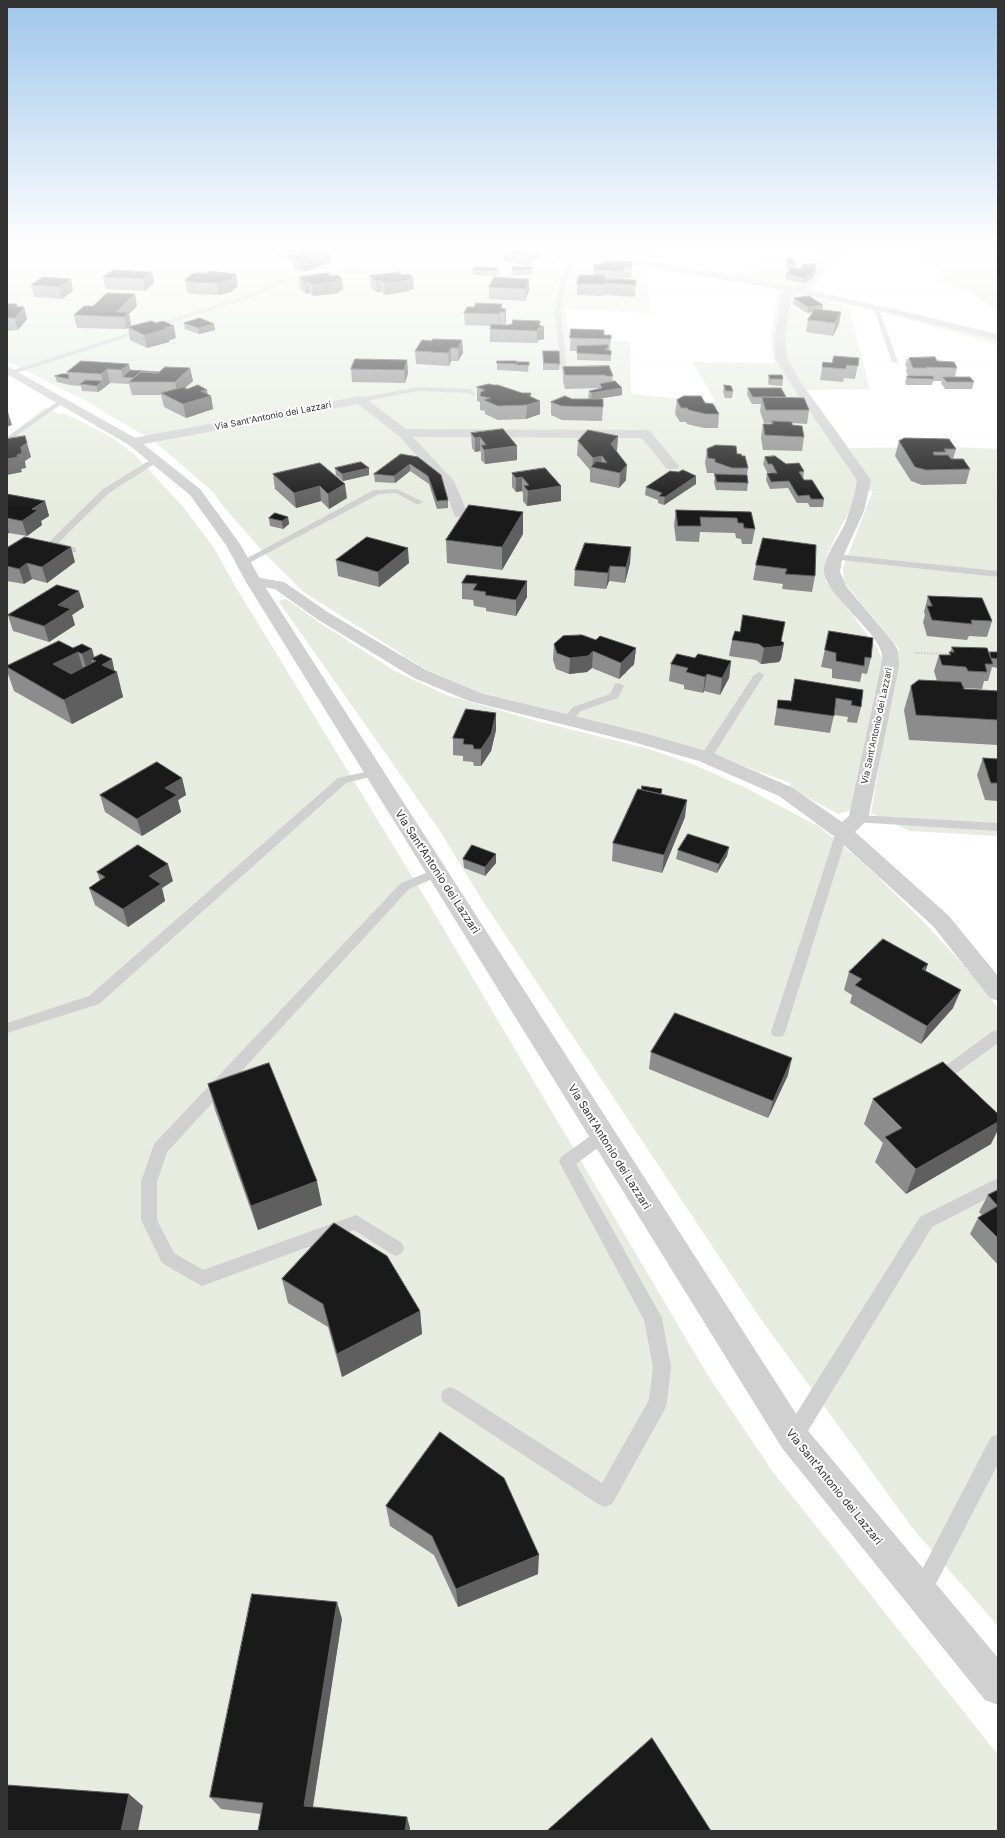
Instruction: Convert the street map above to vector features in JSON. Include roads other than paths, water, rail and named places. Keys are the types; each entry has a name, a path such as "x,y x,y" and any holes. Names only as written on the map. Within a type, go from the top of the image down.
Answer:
{"street":[{"path":"780,336 782,358 796,383 864,480 861,501 844,541 834,557"},
{"name":"Via Sant'Antonio dei Lazzari","path":"8,372 133,442 195,492 249,572 792,1437 998,1687"},
{"path":"360,400 403,433 449,484 461,514"},
{"name":"Via Sant'Antonio dei Lazzari","path":"133,442 360,400"},
{"path":"403,433 646,434 672,466"},
{"name":"Via Sant'Antonio dei Lazzari","path":"834,557 832,573 842,589 880,635 890,652 890,666 858,819"},
{"path":"249,572 279,585 323,616 420,674 475,697 706,757 786,792 842,832 940,921 998,992"},
{"path":"842,832 858,819"}],"lane":[{"path":"8,372 123,336"},
{"path":"561,336 564,370"},
{"path":"885,336 895,362"},
{"path":"360,400 418,389 470,391 473,394"},
{"path":"7,440 62,401"},
{"path":"73,550 53,543 106,491 155,461"},
{"path":"249,572 376,492 397,491 419,502"},
{"path":"834,557 998,574"},
{"path":"706,757 759,675"},
{"path":"567,720 577,709 614,696 620,686"},
{"path":"7,1028 94,1000 342,780 374,773"},
{"path":"858,819 998,827"},
{"path":"778,1032 842,832"},
{"path":"396,1248 356,1222 202,1278 168,1258 149,1220 149,1182 160,1149 405,886 438,872"},
{"path":"948,1071 998,1035"},
{"path":"450,1396 605,1497 658,1402 662,1368 653,1318 567,1162 602,1136"},
{"path":"792,1437 926,1222 998,1185"},
{"path":"920,1594 998,1444"}]}
